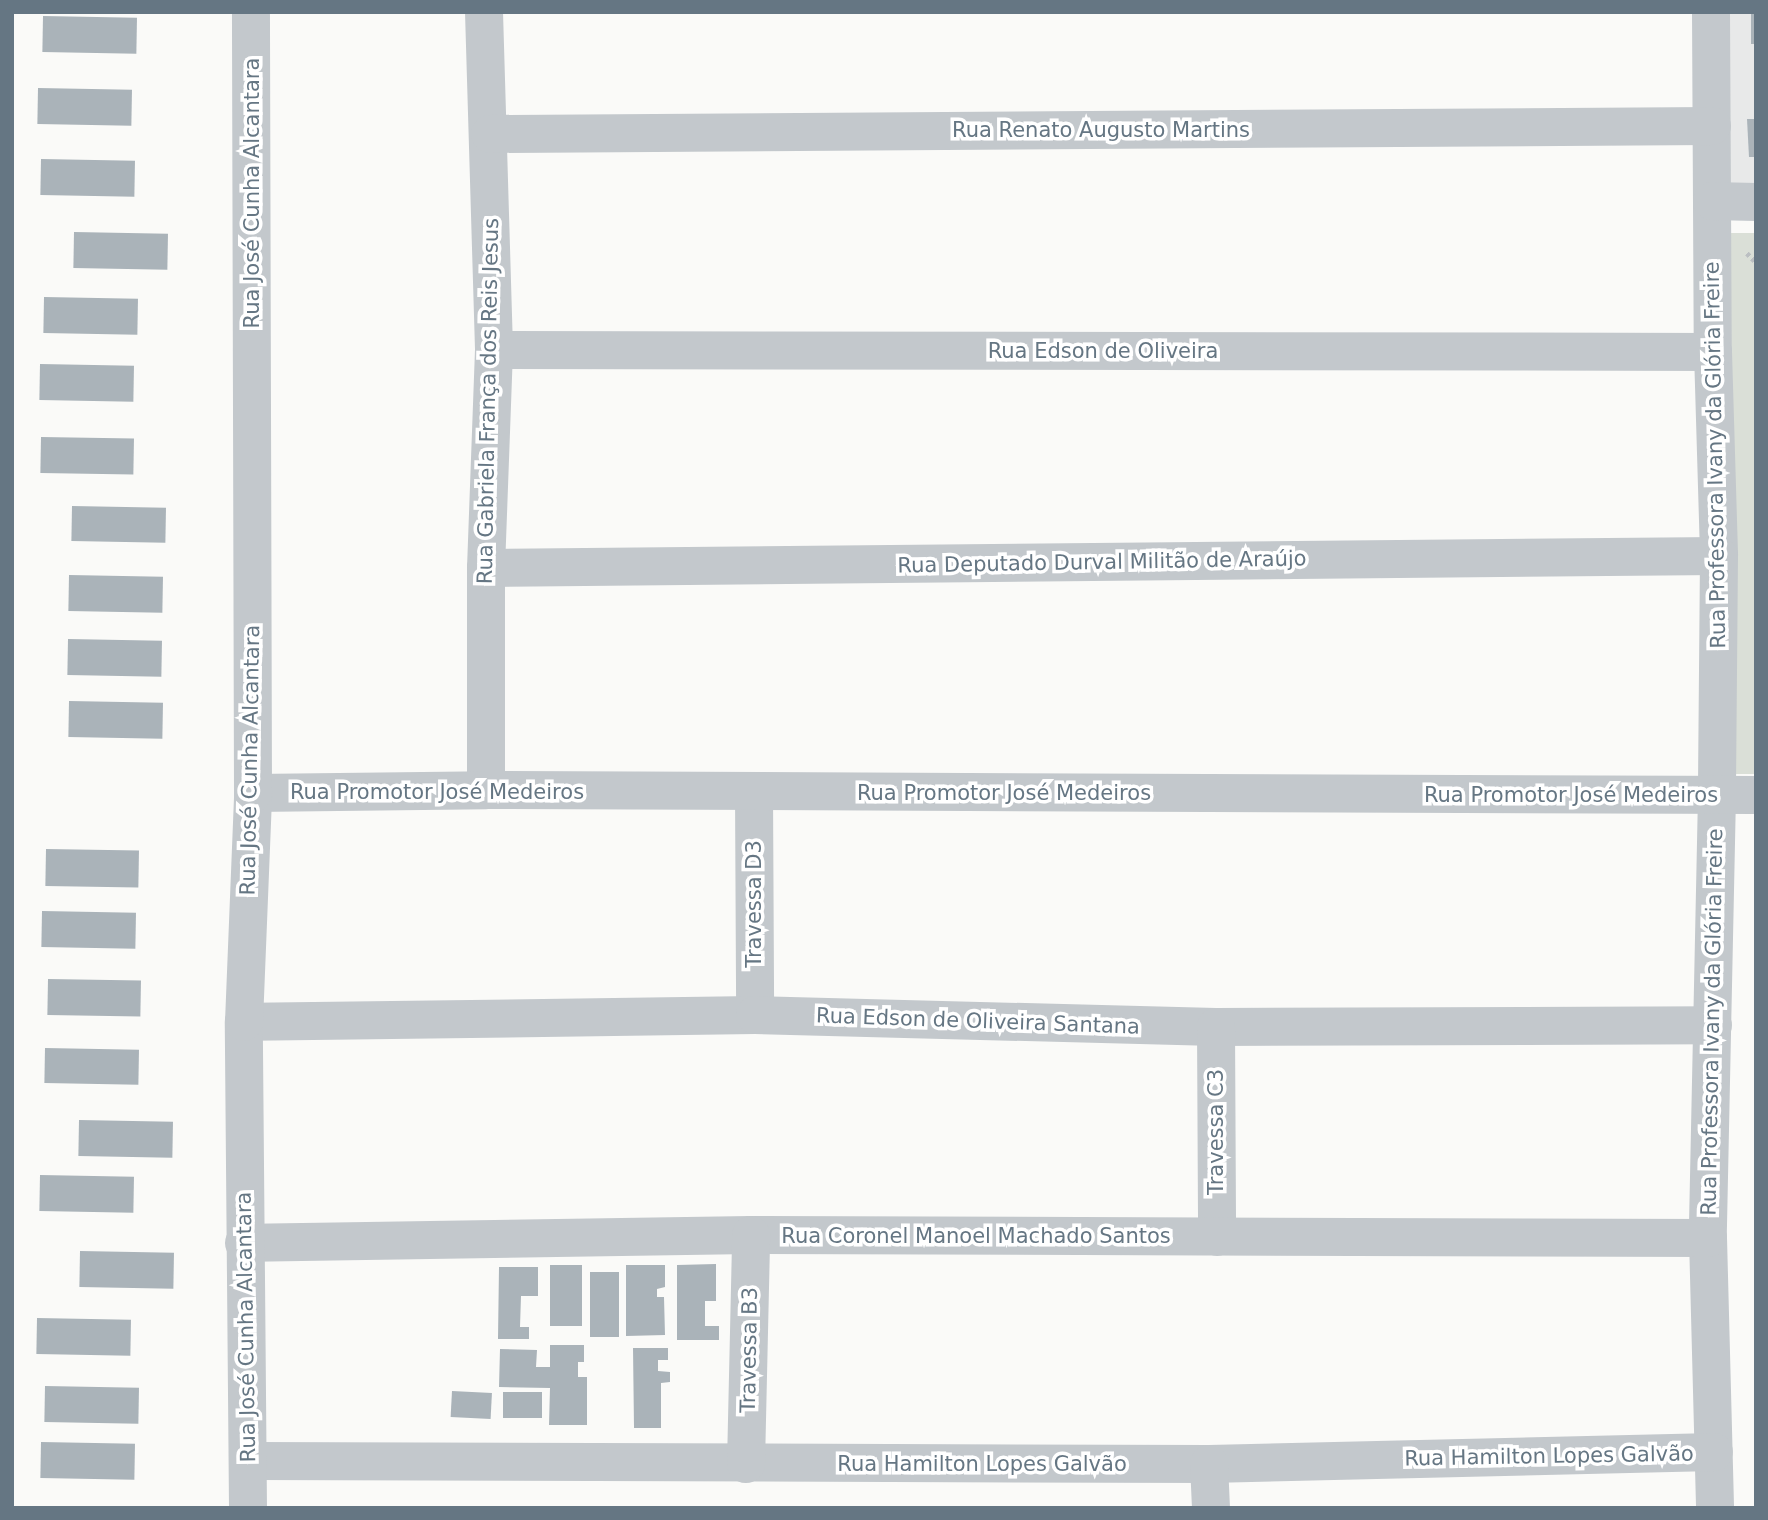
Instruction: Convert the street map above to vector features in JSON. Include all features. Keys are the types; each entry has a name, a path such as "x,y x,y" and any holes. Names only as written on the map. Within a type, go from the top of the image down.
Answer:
{"street":[{"name":"Rua José Cunha Alcantara","path":"248,1508 244,1022 253,793 251,12"},
{"name":"Rua Gabriela França dos Reis Jesus","path":"484,12 490,134 494,350 486,568 486,790"},
{"name":"Rua Professora Ivany da Glória Freire","path":"1711,12 1713,352 1719,556 1708,1238 1715,1508"},
{"name":"Rua Renato Augusto Martins","path":"490,134 1712,126"},
{"path":"1712,201 1756,202"},
{"name":"Rua Edson de Oliveira","path":"494,350 1713,352"},
{"name":"Rua Deputado Durval Militão de Araújo","path":"486,568 1719,556"},
{"name":"Rua Promotor José Medeiros","path":"253,793 486,790 1756,795"},
{"name":"Travessa D3","path":"754,793 755,1015"},
{"name":"Rua Edson de Oliveira Santana","path":"244,1022 755,1015 1216,1027 1713,1024"},
{"name":"Travessa C3","path":"1216,1027 1217,1237"},
{"name":"Rua Coronel Manoel Machado Santos","path":"244,1243 751,1235 1708,1238"},
{"name":"Travessa B3","path":"746,1464 751,1235"},
{"name":"Rua Hamilton Lopes Galvão","path":"249,1461 1209,1464 1714,1452"},
{"path":"1209,1464 1211,1508"}],"shaded area":[{"path":"1721,12 1756,12 1756,189 1721,189"},
{"path":"1728,233 1756,233 1756,774 1728,774"}],"building":[{"path":"1751,12 1756,12 1756,44 1751,44"},
{"path":"43,16 137,18 136,54 42,52"},
{"path":"38,88 132,90 131,126 37,124"},
{"path":"1747,119 1756,119 1756,157 1749,157"},
{"path":"41,159 135,161 134,197 40,195"},
{"path":"74,232 168,234 167,270 73,268"},
{"path":"44,297 138,299 137,335 43,333"},
{"path":"40,364 134,366 133,402 39,400"},
{"path":"41,437 134,439 133,475 40,473"},
{"path":"72,506 166,508 165,543 71,541"},
{"path":"69,575 163,577 162,613 68,611"},
{"path":"68,639 162,641 161,677 67,675"},
{"path":"69,701 163,703 162,739 68,737"},
{"path":"46,849 139,851 138,888 45,886"},
{"path":"42,911 136,913 135,949 41,947"},
{"path":"48,979 141,981 140,1017 47,1015"},
{"path":"45,1048 139,1050 138,1085 44,1083"},
{"path":"79,1120 173,1122 172,1158 78,1156"},
{"path":"40,1175 134,1177 133,1213 39,1211"},
{"path":"80,1251 174,1253 173,1289 79,1287"},
{"path":"716,1264 716,1301 705,1301 705,1326 719,1326 719,1340 677,1340 677,1265"},
{"path":"550,1265 582,1265 582,1326 550,1326"},
{"path":"626,1265 665,1265 665,1287 657,1289 657,1297 664,1297 665,1335 626,1336"},
{"path":"499,1267 538,1267 538,1296 521,1296 520,1327 529,1327 529,1339 498,1339"},
{"path":"590,1272 619,1272 619,1337 590,1337"},
{"path":"37,1318 131,1320 130,1356 36,1354"},
{"path":"550,1345 584,1345 584,1362 578,1362 578,1377 587,1377 587,1425 549,1425 550,1388 499,1387 500,1349 537,1350 536,1367 550,1367"},
{"path":"633,1348 668,1348 668,1360 658,1360 658,1371 670,1372 670,1382 661,1383 661,1428 634,1428"},
{"path":"45,1386 139,1388 138,1424 44,1422"},
{"path":"452,1391 492,1393 491,1419 451,1417"},
{"path":"503,1392 542,1392 542,1418 503,1418"},
{"path":"41,1442 135,1444 134,1480 40,1478"}]}
